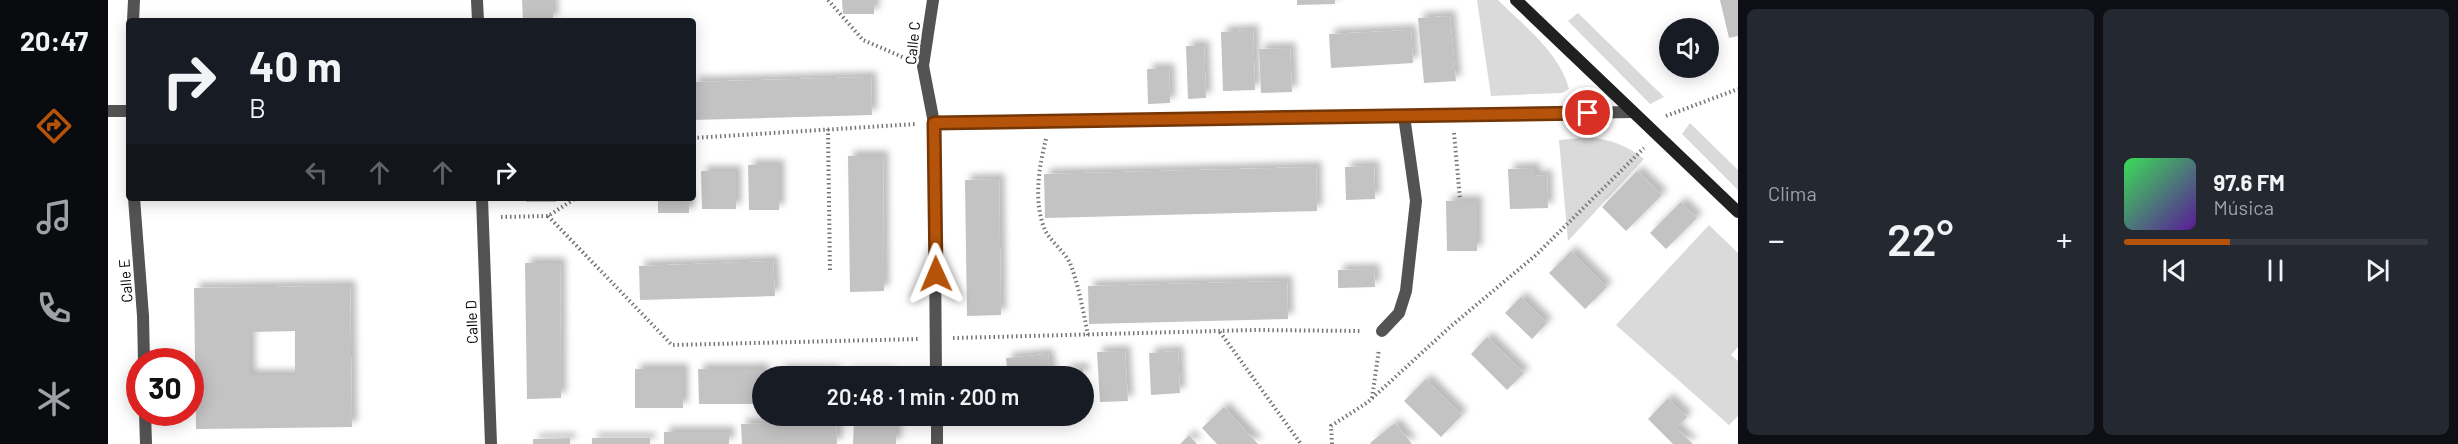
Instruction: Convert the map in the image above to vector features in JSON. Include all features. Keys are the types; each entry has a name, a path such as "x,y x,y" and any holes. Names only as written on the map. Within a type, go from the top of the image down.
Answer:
{"main road":[{"path":"1516,0 1738,212"}],"street":[{"path":"133,18 134,0"},
{"path":"477,0 478,18"},
{"name":"Calle C","path":"933,0 923,66 934,123 936,366"},
{"path":"108,111 126,111"},
{"path":"934,123 1633,112"},
{"path":"1382,331 1399,313 1406,291 1416,201 1404,116"},
{"name":"Calle E","path":"134,201 144,348"},
{"name":"Calle D","path":"482,201 490,444"},
{"path":"145,426 146,444"},
{"path":"937,426 937,444"}],"path":[{"path":"828,0 863,40 923,66"},
{"path":"1645,124 1738,89"},
{"path":"1452,115 1460,199"},
{"path":"1050,121 1039,166 1039,207 1045,231 1069,261 1088,335"},
{"path":"696,138 934,123"},
{"path":"828,129 830,273"},
{"path":"1332,444 1331,426 1372,398 1450,327 1536,255 1657,135"},
{"path":"483,218 548,216 571,201"},
{"path":"548,216 672,345 1219,331 1382,331 1372,398"},
{"path":"1219,331 1301,444"}],"shaded area":[{"path":"1477,0 1498,0 1530,30 1558,64 1569,89 1562,93 1491,96"},
{"path":"1578,13 1664,97 1650,104 1568,21"},
{"path":"1690,123 1738,170 1738,190 1682,134"},
{"path":"1591,137 1619,144 1644,159 1568,241 1559,140"},
{"path":"1709,225 1738,253 1738,347 1731,355 1738,361 1738,416 1729,425 1616,325"}],"building":[{"path":"522,0 553,0 553,18 523,18"},
{"path":"842,0 874,0 874,14 843,14"},
{"path":"1297,0 1335,0 1335,4 1297,5"},
{"path":"1720,0 1738,0 1738,36 1729,38"},
{"path":"1450,16 1456,81 1424,83 1418,18"},
{"path":"1253,30 1255,90 1223,91 1221,32"},
{"path":"1411,30 1413,63 1331,68 1329,34"},
{"path":"1186,46 1204,46 1206,98 1188,99"},
{"path":"1290,48 1292,92 1261,93 1259,49"},
{"path":"1147,69 1169,69 1170,103 1148,104"},
{"path":"871,77 872,115 696,120 696,82"},
{"path":"848,156 883,156 884,291 850,292"},
{"path":"748,165 779,165 779,210 749,210"},
{"path":"1374,166 1375,199 1346,200 1345,167"},
{"path":"1316,167 1317,211 1045,218 1044,174"},
{"path":"1535,168 1535,176 1547,175 1548,208 1510,209 1508,169"},
{"path":"701,171 736,171 736,209 702,209"},
{"path":"1637,171 1662,195 1626,231 1602,207"},
{"path":"999,179 1001,315 967,316 965,180"},
{"path":"526,201 556,201 556,202"},
{"path":"658,201 689,201 689,213 658,213"},
{"path":"1446,201 1477,201 1477,251 1447,251"},
{"path":"1681,202 1697,218 1666,249 1650,233"},
{"path":"1571,251 1607,287 1585,309 1549,273"},
{"path":"773,261 775,296 640,300 639,266"},
{"path":"525,263 560,263 561,398 527,399"},
{"path":"1374,269 1375,287 1338,288 1338,270"},
{"path":"1287,281 1288,319 1089,324 1088,286"},
{"path":"350,286 352,427 196,429 196,426 204,426 204,348 195,348 194,288","holes":["295,331 295,375 250,375 250,332"]},
{"path":"1521,297 1547,323 1532,339 1505,313"},
{"path":"1487,337 1524,373 1507,390 1471,354"},
{"path":"1125,351 1128,401 1100,402 1097,352"},
{"path":"1178,351 1180,393 1151,395 1149,353"},
{"path":"1048,354 1050,366 1007,366 1006,358"},
{"path":"635,369 683,369 683,408 635,408"},
{"path":"698,369 752,369 752,404 699,404"},
{"path":"1426,379 1462,415 1441,437 1404,401"},
{"path":"1668,398 1687,417 1676,428 1693,444 1673,444 1648,419"},
{"path":"1224,407 1258,444 1217,444 1202,428"},
{"path":"1395,423 1412,444 1370,443"},
{"path":"741,424 836,426 837,444 742,444"},
{"path":"854,426 896,426 896,444 853,444"},
{"path":"664,432 729,432 729,444 664,444"},
{"path":"1189,435 1197,444 1180,444"},
{"path":"570,438 570,444 533,444 533,439"},
{"path":"592,438 650,438 650,444 592,444"}],"route":[{"path":"936,274 934,123 1588,113"}]}
